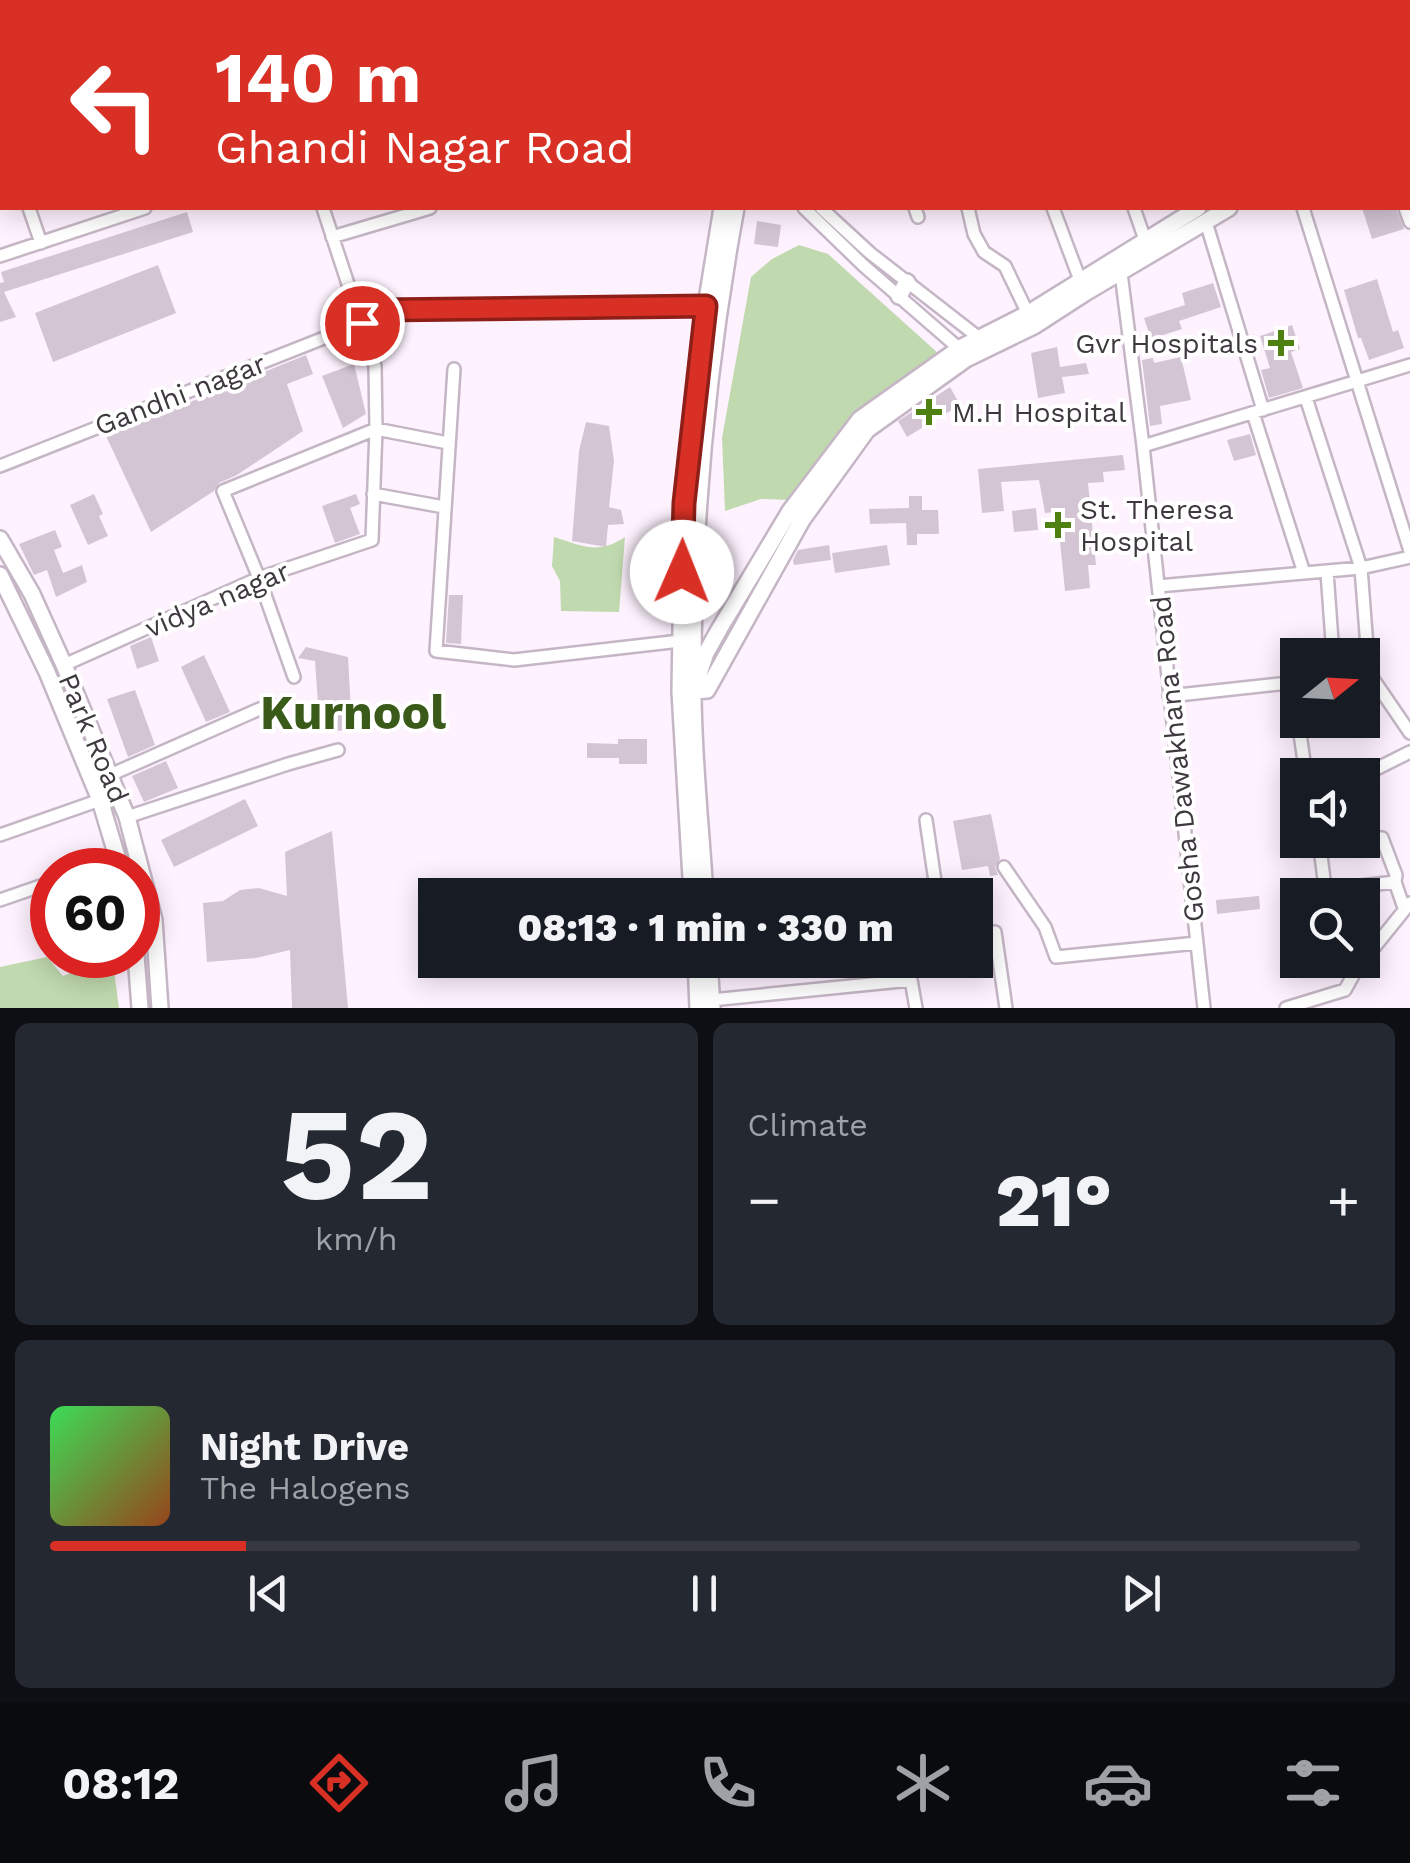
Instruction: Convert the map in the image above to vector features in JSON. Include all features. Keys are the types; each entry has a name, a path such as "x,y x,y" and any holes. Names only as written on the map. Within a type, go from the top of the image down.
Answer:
{"main road":[{"path":"703,878 680,641 684,503 706,306 722,210"},
{"path":"691,878 686,692 698,502 722,287 736,210"},
{"path":"686,692 790,511 860,419 963,354 1031,320 1145,240 1202,215"},
{"path":"1083,286 1121,272 1202,215"},
{"name":"Park Road","path":"0,539 32,594 128,817 154,920 160,1008"},
{"name":"Park Road","path":"0,575 47,672 100,800 115,848"},
{"path":"47,672 64,664"},
{"path":"138,978 140,1008"},
{"path":"700,978 707,1005"},
{"path":"707,1005 708,978"}],"street":[{"path":"30,210 41,243"},
{"path":"0,256 139,210"},
{"path":"324,210 375,366 373,494 444,507"},
{"path":"806,210 864,266 981,344"},
{"path":"823,210 870,253 963,354"},
{"path":"968,210 974,234 984,252 1005,266 1031,320"},
{"path":"1054,210 1083,286"},
{"path":"1135,210 1145,240"},
{"path":"1158,586 1360,568 1410,554 1304,210"},
{"path":"332,237 410,211"},
{"path":"1202,215 1304,574"},
{"name":"Gosha Dawakhana Road","path":"1121,272 1204,1008"},
{"name":"Gandhi nagar","path":"0,466 362,323 380,310 706,306"},
{"path":"1143,446 1410,365"},
{"path":"454,369 436,651 514,660 680,641"},
{"path":"1306,398 1360,568 1364,638"},
{"path":"294,678 223,491 376,429 448,444"},
{"name":"vidya nagar","path":"64,664 259,578 372,540 373,494"},
{"path":"1327,572 1333,638"},
{"path":"1169,696 1280,685"},
{"path":"1380,692 1410,732"},
{"path":"110,774 270,704"},
{"path":"128,817 338,750"},
{"path":"1380,767 1410,752"},
{"path":"0,835 100,800"},
{"path":"926,820 934,878"},
{"path":"1380,838 1407,905 1380,936"},
{"path":"1004,867 1045,926 1056,957 1196,943"},
{"path":"1380,884 1395,882"},
{"path":"0,900 30,890"},
{"path":"993,932 1006,1008"},
{"path":"1295,1007 1345,990 1349,978"},
{"path":"707,1005 912,980 916,1008"}],"green space":[{"path":"799,245 828,254 939,354 861,409 793,500 761,499 725,511 722,438 751,277 772,259"},
{"path":"554,537 598,547 625,537 619,612 561,611 560,581 552,566"},
{"path":"30,961 30,978 115,978 119,1008 0,1008 0,967"}],"building":[{"path":"1363,210 1397,210 1404,229 1372,239"},
{"path":"187,212 193,232 4,292 16,317 0,322 0,283 4,282 1,272"},
{"path":"757,221 781,225 778,247 754,244"},
{"path":"158,265 176,313 53,362 35,313"},
{"path":"1377,279 1393,332 1398,330 1404,348 1369,360 1344,290"},
{"path":"1213,283 1221,307 1179,321 1182,329 1151,339 1144,318 1185,305 1182,293"},
{"path":"1292,325 1300,349 1291,352 1303,388 1269,398 1261,370 1270,368 1260,336"},
{"path":"1057,347 1060,367 1086,363 1089,374 1062,377 1065,393 1038,398 1031,353"},
{"path":"306,355 313,374 287,384 303,431 219,483 214,491 151,532 106,436"},
{"path":"1181,357 1191,400 1160,406 1162,424 1150,426 1142,360 1153,358 1154,363"},
{"path":"354,364 366,414 343,428 322,376"},
{"name":"M.H Hospital","path":"950,387 960,405 907,437 898,421"},
{"path":"586,422 609,426 614,461 609,507 621,510 624,524 608,525 606,547 572,541 579,451"},
{"path":"1250,434 1256,455 1234,461 1227,440"},
{"path":"1123,455 1125,470 1103,472 1104,482 1088,483 1096,565 1088,565 1090,588 1065,591 1057,512 1045,513 1039,480 1001,482 1004,511 982,513 978,469"},
{"path":"94,494 108,536 88,545 70,505"},
{"path":"356,494 360,504 350,508 360,534 335,543 322,506"},
{"path":"909,496 922,496 922,510 938,510 939,534 917,534 917,545 907,545 906,523 870,524 869,509 909,508"},
{"path":"1036,508 1038,530 1014,532 1012,511"},
{"path":"55,530 62,547 54,550 63,573 82,565 87,582 56,597 47,570 34,575 19,544"},
{"path":"829,545 831,560 794,565 798,550"},
{"path":"887,545 890,565 835,573 832,553"},
{"path":"713,560 734,564 732,587 725,597 710,594"},
{"path":"449,595 463,595 461,644 446,643"},
{"path":"151,637 159,661 137,669 130,646"},
{"path":"306,647 348,657 352,730 320,732 315,661 298,658"},
{"path":"204,655 230,712 206,722 181,667"},
{"path":"135,690 155,745 128,757 107,699"},
{"path":"618,739 647,739 647,764 619,764 619,758 587,758 587,743 618,744"},
{"path":"166,761 178,788 144,802 132,776"},
{"path":"245,799 258,826 174,867 161,840"},
{"path":"991,814 1000,859 995,867 998,875 990,876 988,866 962,870 953,821"},
{"path":"332,831 348,1008 292,1008 290,950 256,958 207,962 203,903 223,901 240,890 259,888 287,896 285,852"},
{"path":"1259,896 1260,909 1217,914 1216,900"}],"place":[{"name":"Gvr Hospitals","path":"1281,343"},
{"name":"M.H Hospital","path":"929,412"},
{"name":"St. Theresa Hospital","path":"1058,525"}],"district":[{"name":"Kurnool","path":"353,712"}],"route":[{"path":"362,323 380,310 706,306 684,503 682,572"}]}
